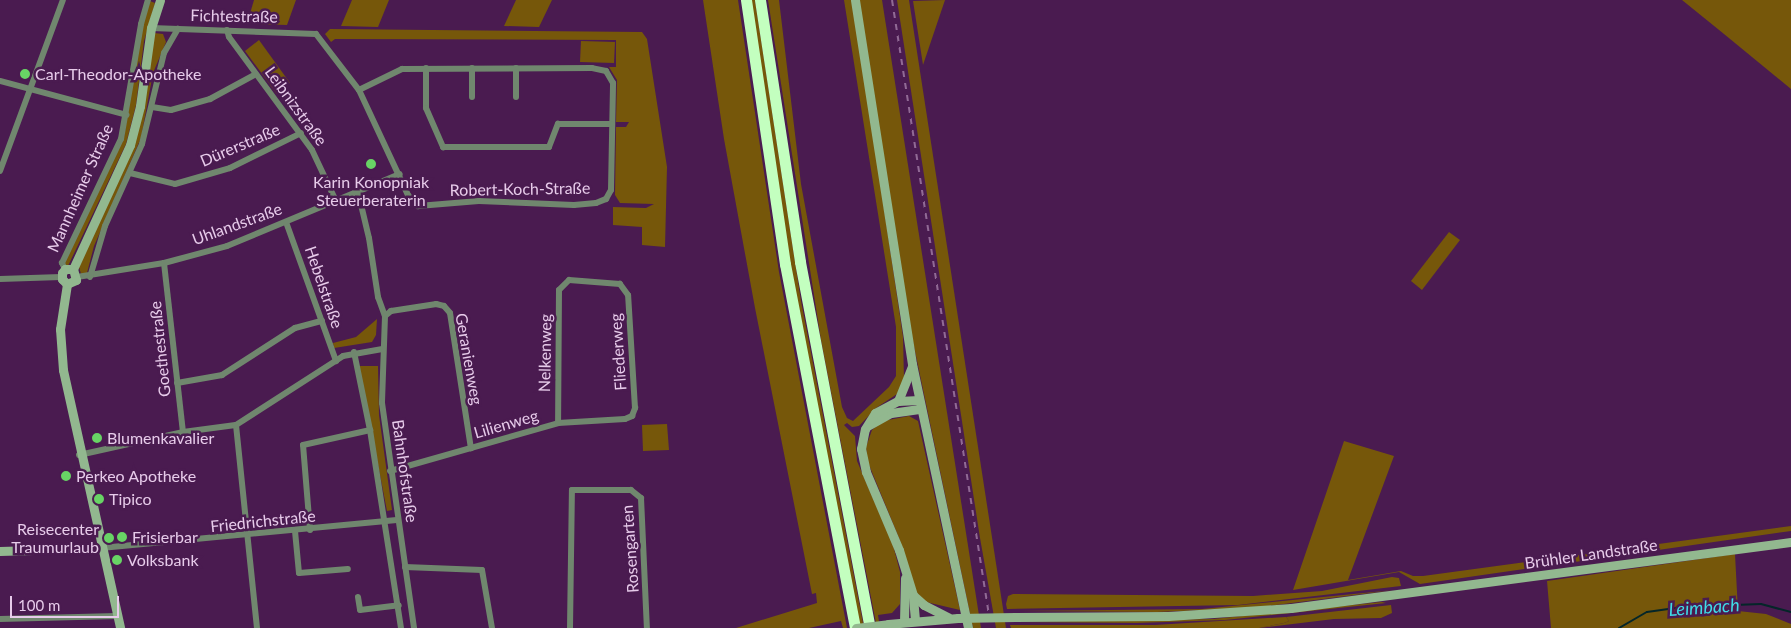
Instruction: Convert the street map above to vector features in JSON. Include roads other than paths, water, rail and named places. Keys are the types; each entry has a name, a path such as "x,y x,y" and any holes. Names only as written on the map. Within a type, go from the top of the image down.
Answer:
{"highway":[{"path":"746,0 790,293 855,628"},
{"path":"760,0 801,271 870,628"}],"main road":[{"name":"Mannheimer Straße","path":"120,628 80,455 61,352 62,306 69,275 130,145 140,106 151,28 160,0"},
{"path":"855,0 912,364 968,628"},
{"path":"898,401 912,364"},
{"path":"915,620 913,595 905,575 896,540 862,457 862,443 867,427 880,409 898,401 920,404"},
{"path":"867,427 891,413 920,404"},
{"name":"Brühler Landstraße","path":"855,628 915,620 954,618 1221,614 1396,595 1791,542"},
{"path":"0,551 101,548"},
{"path":"904,622 905,575"},
{"path":"913,595 924,605 954,618"}],"street":[{"path":"0,171 63,0"},
{"name":"Mannheimer Straße","path":"69,275 62,263 112,161 127,115 141,24 148,0"},
{"name":"Fichtestraße","path":"151,28 316,34 359,90"},
{"path":"90,277 105,226 130,173 152,107 158,70 178,29"},
{"name":"Leibnizstraße","path":"227,30 229,38 301,132 312,150 336,201"},
{"path":"400,174 359,90 393,72 426,68 592,68 606,70 612,78 611,124 558,124 549,147 443,147 426,108 426,68"},
{"path":"472,68 472,97"},
{"path":"516,68 516,96"},
{"path":"152,107 171,110 210,98 256,74"},
{"path":"0,81 127,115"},
{"name":"Robert-Koch-Straße","path":"400,174 408,195 418,206 479,201 574,205 606,198 612,181 611,124"},
{"name":"Dürerstraße","path":"130,173 155,182 175,184 230,168 301,132"},
{"name":"Uhlandstraße","path":"0,279 69,275 90,277 164,263 227,246 400,174"},
{"path":"358,192 369,238 378,296 385,316"},
{"name":"Hebelstraße","path":"286,222 336,361"},
{"name":"Goethestraße","path":"164,263 183,432"},
{"name":"Nelkenweg","path":"558,424 559,290 569,280 620,284 625,288"},
{"name":"Fliederweg","path":"625,288 628,294 635,398 632,416"},
{"name":"Geranienweg","path":"385,316 392,311 444,306 450,313 471,448"},
{"name":"Bahnhofstraße","path":"385,316 382,350 382,403 397,520 414,628"},
{"path":"177,383 222,376 295,328 322,321"},
{"path":"80,455 183,432 236,425 336,361 354,352 382,350"},
{"name":"Bahnhofstraße","path":"354,352 370,430 402,628"},
{"name":"Lilienweg","path":"390,470 558,424 625,419 632,416"},
{"path":"236,425 250,536 257,628"},
{"path":"310,530 303,445 370,430"},
{"name":"Rosengarten","path":"570,628 572,490 631,490 641,498 647,628"},
{"name":"Friedrichstraße","path":"101,548 250,536 385,523 397,520"},
{"path":"295,531 299,573 348,569"},
{"path":"405,568 482,570 492,628"},
{"path":"358,597 360,610 399,605"},
{"path":"0,620 117,616"}],"waterway":[{"name":"Leimbach","path":"1619,628 1647,612 1681,607 1761,604 1791,612"}],"railway":[{"path":"892,0 991,628"}],"place":[{"name":"Carl-Theodor-Apotheke","path":"25,74"},
{"name":"Karin Konopniak Steuerberaterin","path":"371,164"},
{"name":"Blumenkavalier","path":"97,438"},
{"name":"Perkeo Apotheke","path":"66,476"},
{"name":"Tipico","path":"99,499"},
{"name":"Frisierbar","path":"122,537"},
{"name":"Reisecenter Traumurlaub","path":"109,538"},
{"name":"Volksbank","path":"117,560"}]}
